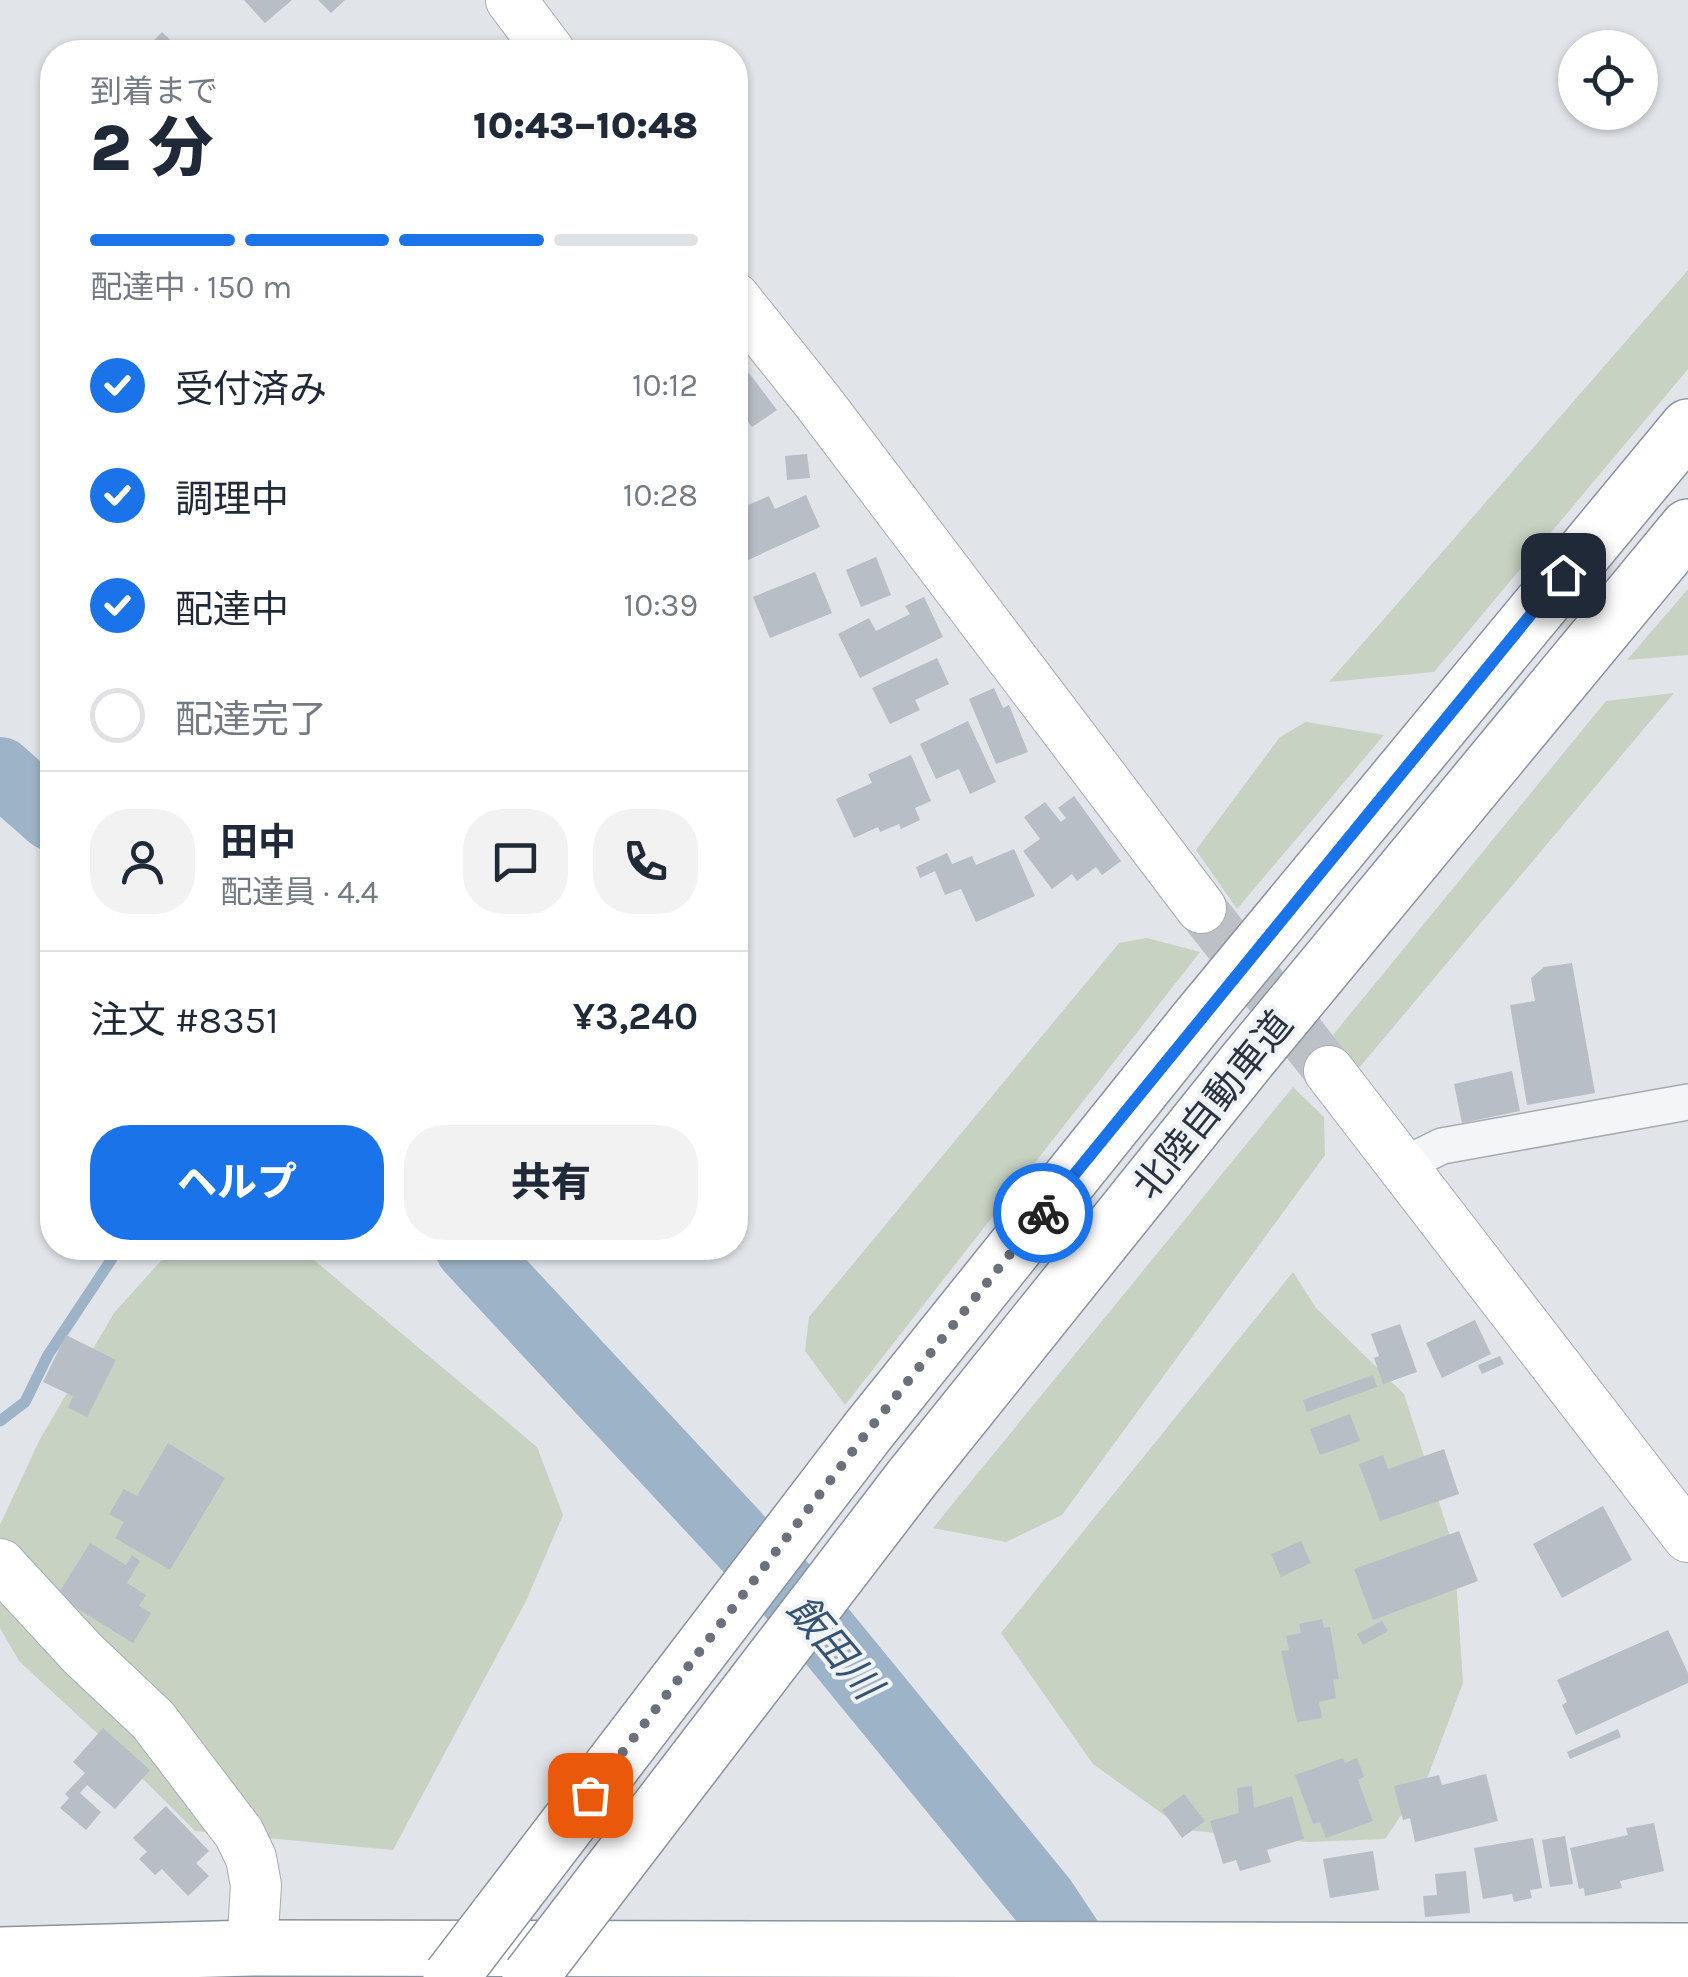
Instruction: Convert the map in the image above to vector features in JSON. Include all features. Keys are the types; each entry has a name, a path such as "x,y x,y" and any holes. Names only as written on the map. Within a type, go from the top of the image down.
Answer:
{"highway":[{"name":"北陸自動車道","path":"451,1977 868,1431 1196,1022 1688,427"},
{"name":"北陸自動車道","path":"530,1977 912,1478 1246,1062 1688,527"},
{"path":"0,1955 252,1948 612,1964 773,1948 1688,1951"}],"street":[{"path":"511,0 541,40"},
{"path":"748,314 1201,908"},
{"path":"1329,1071 1688,1537"},
{"path":"1401,1166 1442,1146 1688,1102"},
{"path":"0,1564 83,1654 153,1720 239,1833 251,1858 256,1885 252,1948"}],"green space":[{"path":"1688,270 1688,369 1434,672 1329,682"},
{"path":"1688,589 1688,655 1627,660"},
{"path":"1674,693 1358,1069 1333,1035 1606,701"},
{"path":"1306,722 1384,735 1237,909 1196,850 1280,737"},
{"path":"1147,938 1200,952 845,1405 805,1351 809,1317 1119,943"},
{"path":"1293,1087 1324,1117 1325,1155 1062,1515 1006,1542 933,1528"},
{"path":"162,1260 314,1260 537,1447 563,1515 526,1601 393,1850 195,1831 19,1661 0,1628 0,1525 40,1439 114,1313"},
{"path":"1293,1272 1316,1308 1404,1394 1454,1549 1463,1683 1428,1776 1385,1839 1308,1842 1185,1830 1093,1764 1001,1633"}],"building":[{"path":"244,0 292,0 265,23"},
{"path":"318,0 345,0 331,13"},
{"path":"162,32 170,40 154,40"},
{"path":"748,374 777,410 752,427 748,422"},
{"path":"807,454 810,478 787,480 785,456"},
{"path":"806,495 820,527 748,560 748,505 769,496 775,509"},
{"path":"876,557 891,595 861,607 846,570"},
{"path":"815,572 832,613 770,638 753,597"},
{"path":"924,597 943,637 860,678 838,634 869,618 876,631 910,614 905,606"},
{"path":"937,658 949,684 915,700 920,710 890,724 872,688"},
{"path":"994,688 1003,708 1009,705 1028,752 996,764 969,699"},
{"path":"968,721 996,782 970,794 959,769 936,779 920,744"},
{"path":"911,755 931,801 915,808 920,820 901,829 899,824 880,832 878,827 854,838 836,799 872,783 868,774"},
{"path":"1074,796 1121,861 1102,875 1096,867 1077,881 1072,874 1052,889 1023,851 1040,839 1024,817 1045,802 1061,822 1066,818 1058,808"},
{"path":"1014,849 1035,896 976,922 961,889 945,895 935,871 920,878 916,867 947,853 952,864 972,856 976,865"},
{"path":"1572,963 1595,1093 1527,1105 1510,1005 1535,1001 1531,978 1544,967"},
{"path":"1512,1071 1520,1111 1462,1123 1454,1084"},
{"path":"1475,1320 1491,1354 1442,1378 1426,1343"},
{"path":"1400,1324 1417,1372 1383,1384 1371,1334"},
{"path":"66,1335 116,1360 87,1417 68,1408 73,1396 43,1382"},
{"path":"1500,1356 1504,1364 1482,1374 1478,1365"},
{"path":"1373,1375 1377,1387 1307,1412 1303,1400"},
{"path":"1350,1414 1360,1441 1320,1455 1310,1429"},
{"path":"168,1443 225,1478 170,1570 115,1538 124,1522 109,1514 124,1489 137,1496"},
{"path":"1444,1449 1459,1494 1380,1521 1359,1464 1383,1455 1388,1469"},
{"path":"1603,1506 1632,1560 1562,1598 1533,1544"},
{"path":"1459,1531 1478,1581 1373,1620 1354,1569"},
{"path":"1301,1541 1311,1563 1281,1577 1271,1554"},
{"path":"90,1543 126,1565 132,1555 140,1561 127,1583 146,1595 139,1606 151,1613 133,1643 57,1596"},
{"path":"1322,1619 1324,1628 1330,1627 1339,1679 1333,1680 1336,1698 1319,1702 1322,1718 1297,1722 1281,1651 1289,1650 1286,1636 1301,1633 1299,1624"},
{"path":"1382,1621 1388,1631 1363,1645 1357,1634"},
{"path":"1668,1630 1688,1673 1688,1683 1576,1735 1562,1705 1567,1702 1557,1680"},
{"path":"103,1728 150,1770 115,1809 87,1785 80,1793 101,1812 86,1830 60,1808 69,1798 65,1794 85,1773 73,1762"},
{"path":"1618,1729 1621,1737 1570,1759 1567,1752"},
{"path":"1343,1758 1345,1763 1357,1758 1364,1777 1358,1780 1373,1821 1326,1838 1320,1822 1313,1824 1295,1775"},
{"path":"1486,1774 1498,1821 1415,1842 1410,1818 1403,1820 1394,1786 1439,1775 1442,1785"},
{"path":"1252,1786 1254,1808 1292,1796 1304,1839 1267,1850 1271,1862 1240,1871 1236,1860 1223,1864 1210,1821 1239,1813 1237,1788"},
{"path":"1184,1794 1205,1821 1182,1838 1162,1810"},
{"path":"166,1806 209,1851 196,1863 209,1876 188,1896 162,1869 155,1875 139,1859 147,1852 133,1838"},
{"path":"1654,1823 1664,1871 1620,1881 1622,1888 1585,1896 1584,1888 1579,1889 1570,1848 1628,1835 1626,1828"},
{"path":"1565,1836 1573,1884 1550,1887 1542,1840"},
{"path":"1533,1838 1542,1888 1530,1890 1532,1898 1514,1902 1512,1894 1483,1899 1474,1848"},
{"path":"1373,1851 1379,1890 1330,1898 1323,1859"},
{"path":"1466,1871 1470,1913 1425,1917 1423,1896 1437,1895 1435,1874"}],"waterway":[{"name":"飯田川","path":"0,771 40,806"},
{"path":"0,1421 25,1402 48,1355 111,1260"},
{"name":"飯田川","path":"480,1260 809,1614 1043,1900 1094,1977"}],"tunnel":[{"path":"1201,908 1329,1071"}],"way so far":[{"path":"590,1795 868,1431 1043,1213"}],"route":[{"path":"1043,1213 1563,575"}]}
